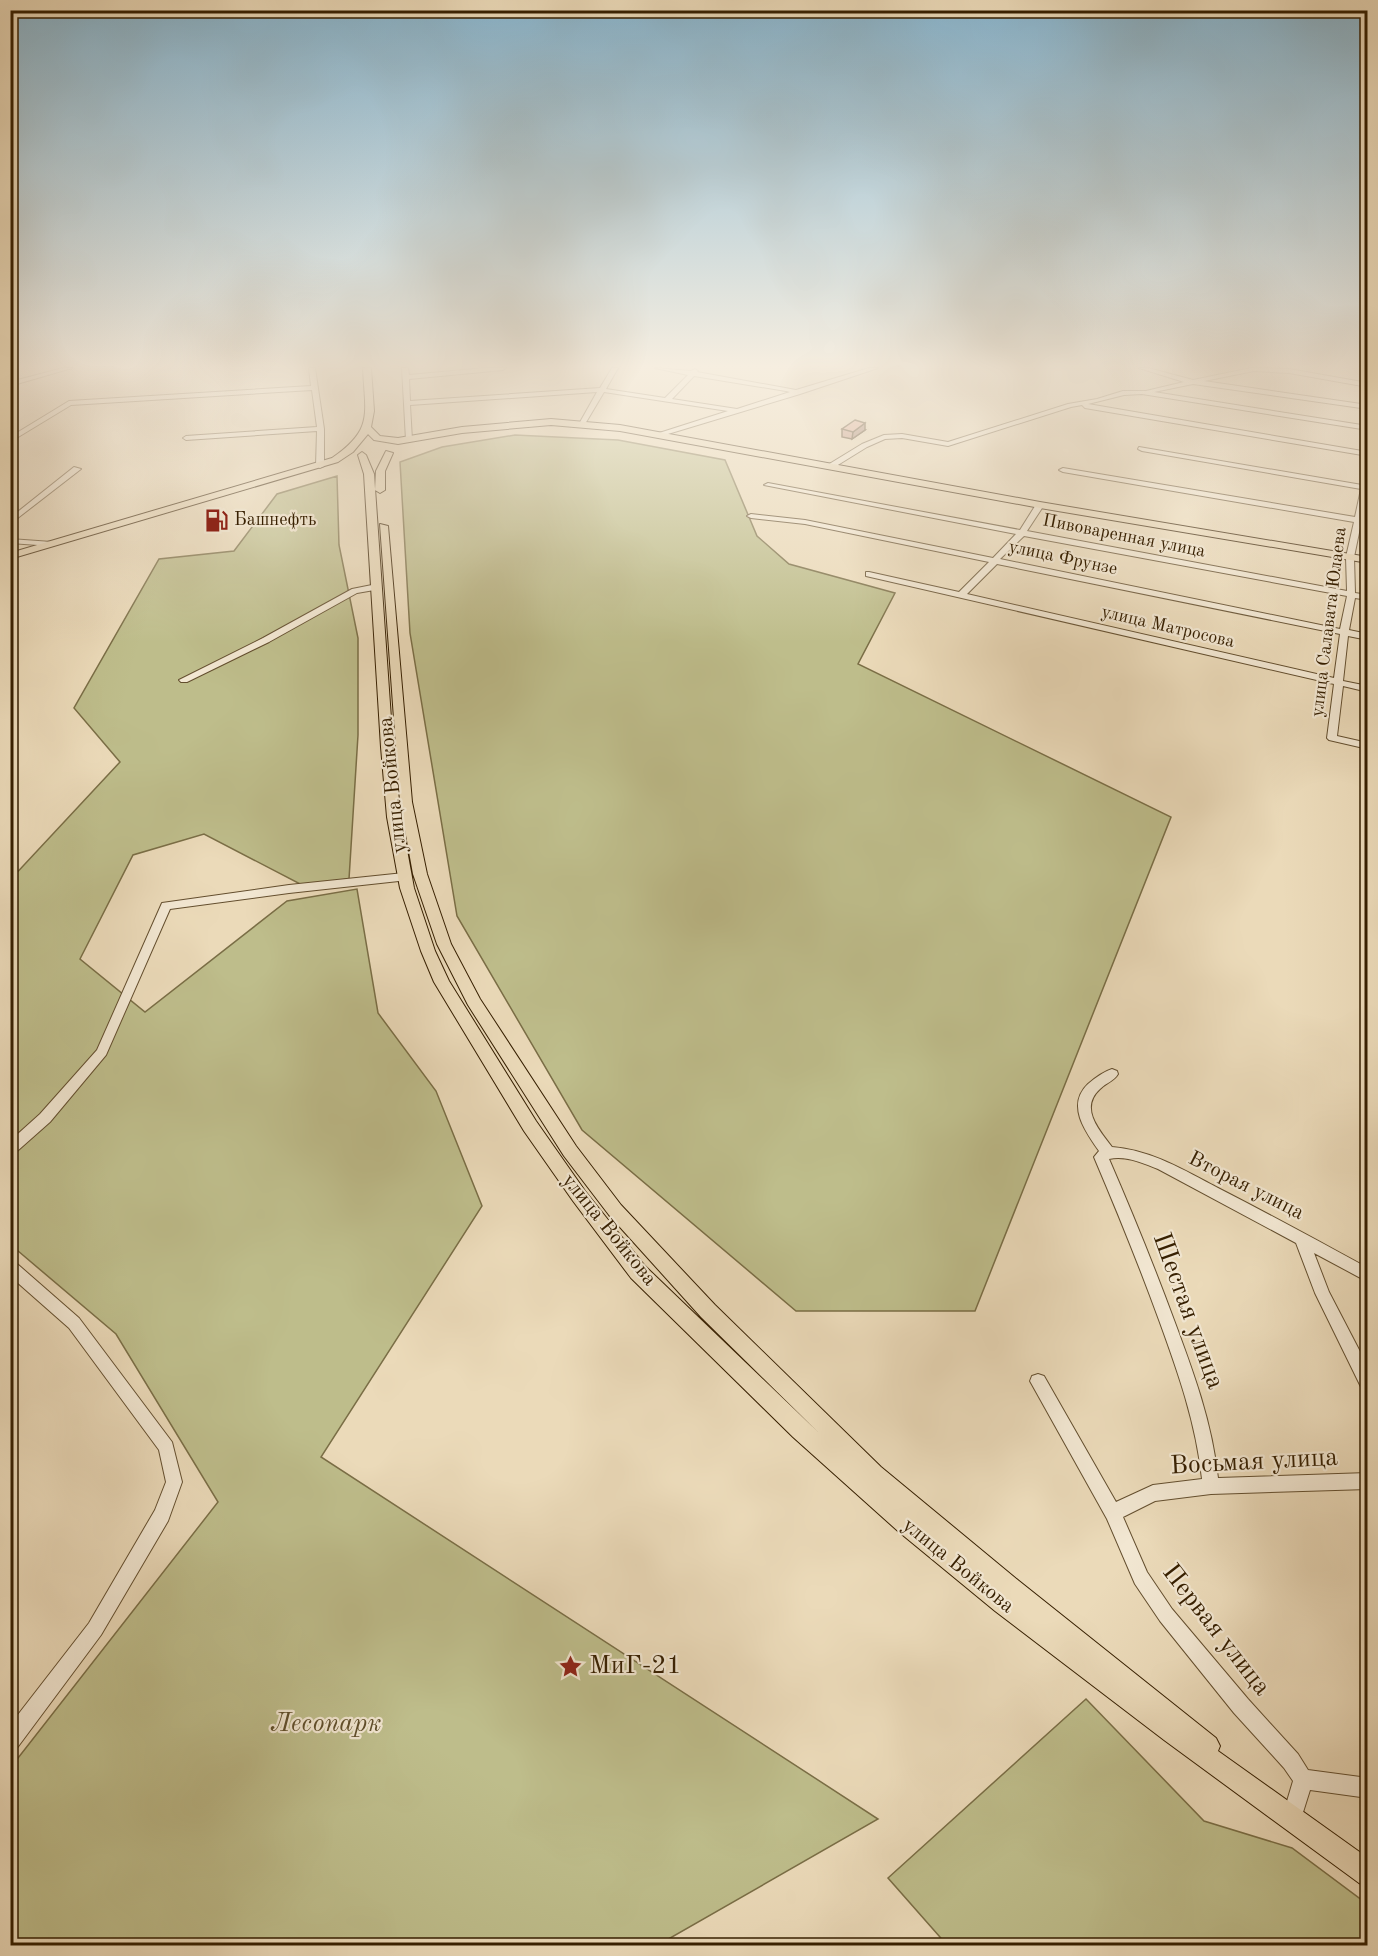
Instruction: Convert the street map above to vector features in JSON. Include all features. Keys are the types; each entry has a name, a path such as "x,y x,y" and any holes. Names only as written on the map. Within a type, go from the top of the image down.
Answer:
{"main road":[{"path":"320,466 353,459"},
{"path":"10,556 320,466 353,459"},
{"name":"улица Войкова","path":"373,459 369,474 387,747 394,817 404,878 428,951 442,982 530,1126 638,1272 800,1430 907,1525 1003,1603 1172,1732 1368,1874"},
{"name":"улица Войкова","path":"375,459 379,475 405,792 420,874 444,944 473,1001 570,1151 615,1210 708,1311 874,1474 1011,1589 1224,1759 1292,1818"},
{"path":"793,459 1040,505 1368,560"}],"street":[{"path":"320,459 320,466"},
{"path":"830,466 842,459"},
{"path":"1201,459 1366,488"},
{"path":"10,522 77,469"},
{"path":"1063,470 1363,521"},
{"name":"улица Салавата Юлаева","path":"1368,475 1363,521 1350,557 1351,595 1337,683 1332,738 1368,746"},
{"name":"Пивоваренная улица","path":"768,485 1368,598"},
{"path":"962,594 1023,532 1040,505"},
{"name":"улица Фрунзе","path":"751,516 805,522 1368,637"},
{"path":"10,541 52,544"},
{"name":"улица Матросова","path":"869,574 1368,689"},
{"path":"184,680 266,640 356,591 377,587"},
{"path":"10,1149 45,1118 102,1052 166,906 289,889 404,878"},
{"name":"Шестая улица","path":"1112,1074 1092,1084 1084,1101 1086,1125 1105,1154 1195,1395 1208,1446 1211,1486"},
{"name":"Вторая улица","path":"1105,1154 1127,1152 1182,1175 1368,1276"},
{"path":"1301,1238 1327,1303 1368,1384"},
{"path":"10,1266 74,1323 166,1447 174,1482 162,1515 95,1629 10,1741"},
{"name":"Первая улица","path":"1038,1381 1113,1513 1141,1578 1166,1615 1241,1706 1291,1761 1303,1779"},
{"name":"Восьмая улица","path":"1113,1513 1153,1493 1211,1486 1368,1481"},
{"path":"1292,1818 1303,1779 1368,1788"}],"green space":[{"path":"408,459 725,460 757,536 789,564 895,593 858,664 1171,817 975,1311 796,1311 582,1130 457,916 410,633 400,462"},
{"name":"Лесопарк","path":"337,476 339,545 358,638 358,735 349,879 302,885 204,834 133,855 80,959 145,1012 287,901 357,889 378,1013 436,1091 482,1206 321,1457 878,1819 658,1945 11,1945 11,1767 218,1502 116,1334 11,1245 10,880 120,762 74,708 159,559 234,551 277,494"},
{"path":"1086,1699 1204,1821 1292,1848 1367,1904 1367,1945 947,1945 888,1878"}],"place":[{"name":"Башнефть","path":"216,520"},
{"name":"МиГ-21","path":"571,1666"}]}
